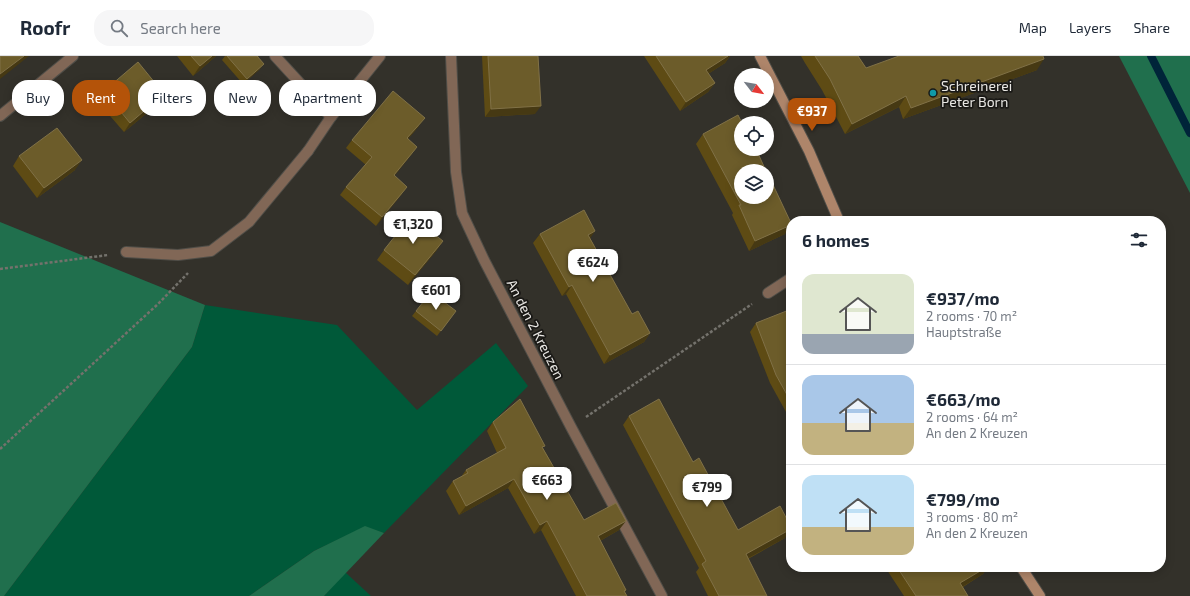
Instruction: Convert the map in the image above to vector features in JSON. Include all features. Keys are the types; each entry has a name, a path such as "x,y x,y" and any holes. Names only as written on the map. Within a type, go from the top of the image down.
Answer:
{"main road":[{"path":"760,56 809,151 837,216"},
{"path":"1024,572 1040,596"}],"street":[{"path":"0,116 73,56"},
{"path":"275,56 331,117"},
{"path":"126,252 178,255 211,250 249,222 308,151 331,117 380,56"},
{"name":"An den 2 Kreuzen","path":"451,56 456,172 462,213 484,260 571,427 662,596"},
{"path":"768,292 786,281"}],"path":[{"path":"0,449 158,304 211,250"},
{"path":"0,269 126,252"},
{"path":"571,427 768,292"}],"green space":[{"path":"1119,56 1190,56 1190,193"},
{"path":"0,222 205,305 192,347 4,596 0,596"},
{"path":"205,305 337,325 417,410 496,343 528,386 384,533 365,527 314,551 249,596 4,596 192,347"},
{"path":"365,526 384,533 324,596 249,596 314,551"},
{"path":"345,572 371,596 324,596"}],"building":[{"path":"0,56 24,56 0,74"},
{"path":"191,56 212,56 200,66"},
{"path":"227,56 257,56 264,64 247,79"},
{"path":"488,56 538,56 541,106 491,109"},
{"path":"656,56 728,56 706,70 715,83 686,102"},
{"path":"815,56 858,56 866,68 899,56 1043,56 1044,59 911,108 906,96 852,124 830,79"},
{"path":"138,62 153,80 138,80 138,116 130,123 124,116 130,116 130,80 117,80"},
{"path":"393,91 425,118 407,138 417,147 394,175 407,187 382,217 346,187 372,157 352,140 372,116 376,116 376,111"},
{"path":"734,117 734,156 759,156 763,164 734,164 734,192 703,134"},
{"path":"57,128 82,160 44,188 19,156"},
{"path":"774,187 788,216 786,216 786,227 755,241 739,205 774,204"},
{"path":"584,210 595,231 588,235 632,314 638,311 650,333 610,355 572,285 569,287 540,234"},
{"path":"411,216 443,241 415,275 384,250"},
{"path":"431,292 456,311 441,331 416,311"},
{"path":"786,311 786,393 776,375 756,323"},
{"path":"520,399 545,446 542,447 584,520 616,503 626,521 598,536 626,590 624,591 627,596 587,596 547,521 540,525 514,479 466,506 453,481 468,473 466,470 506,448 493,422"},
{"path":"659,399 693,462 699,458 738,530 780,506 786,517 786,532 746,554 767,596 719,596 702,564 706,561 629,416"},
{"path":"900,572 979,572 960,583 968,596 916,596"}],"waterway":[{"path":"1151,56 1190,133"}],"place":[{"name":"Schreinerei Peter Born","path":"933,93"}]}
